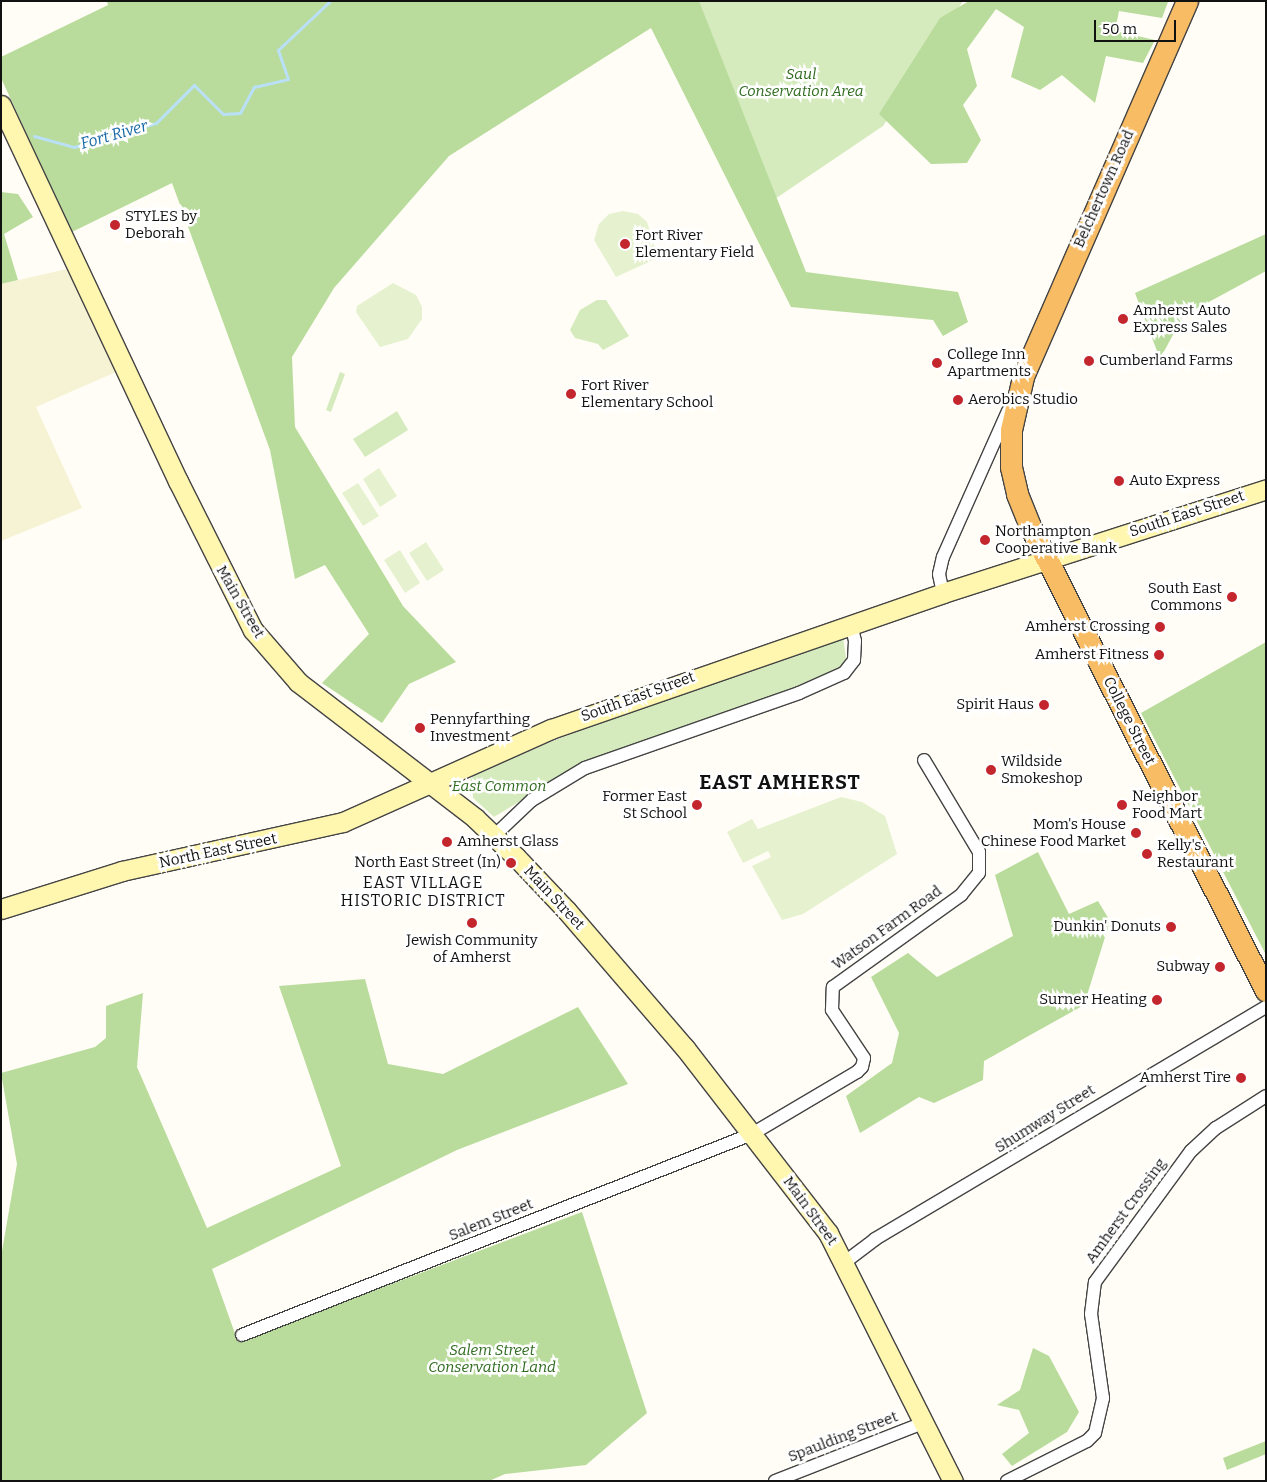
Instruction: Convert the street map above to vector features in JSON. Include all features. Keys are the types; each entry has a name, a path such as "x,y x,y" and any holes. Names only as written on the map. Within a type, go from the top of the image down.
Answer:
{"highway":[{"name":"Belchertown Road","path":"1047,558 1017,494 1011,467 1010,430 1023,377 1187,1"},
{"name":"College Street","path":"1047,558 1266,992"}],"main road":[{"name":"Main Street","path":"1,105 178,481 253,630 298,682 431,784 494,836 579,924 684,1048 811,1208 845,1262 953,1481"},
{"name":"South East Street","path":"431,784 543,732 851,624 1047,558 1266,489"},
{"name":"North East Street","path":"1,910 122,871 343,822 431,784"}],"street":[{"name":"Belchertown Road","path":"943,593 939,574 952,533 1023,377"},
{"path":"494,836 532,800 585,768 799,693 844,672 854,660 855,641 851,624"},
{"name":"Watson Farm Road","path":"752,1134 862,1067 864,1058 861,1052 832,1010 833,987 962,895 979,873 979,852 924,760"},
{"name":"Shumway Street","path":"845,1262 875,1239 1266,1007"},
{"name":"Amherst Crossing","path":"1007,1481 1087,1441 1095,1433 1103,1398 1091,1314 1095,1282 1191,1151 1225,1121 1266,1096"},
{"name":"Salem Street","path":"242,1335 752,1134"},
{"name":"Spaulding Street","path":"775,1481 923,1423"}],"shaded area":[{"path":"67,269 116,372 36,407 82,508 1,541 1,284"}],"green space":[{"path":"107,1 699,1 806,272 958,292 968,322 943,336 933,320 791,307 651,28 449,156 334,288 292,357 295,427 403,606 456,662 409,684 382,723 322,683 369,634 325,565 295,579 270,450 172,183 72,232 1,78 1,57 108,5"},
{"name":"Saul Conservation Area","path":"662,1 963,1 883,126 763,207"},
{"path":"969,1 1168,2 1162,18 1119,11 1115,31 1155,40 1143,63 1106,56 1095,103 1062,75 1040,90 1011,77 1024,27 996,9 967,49 977,86 963,105 981,140 967,163 931,164 879,114 940,18"},
{"path":"1,192 18,194 33,217 4,234 18,280 1,284"},
{"name":"Fort River Elementary Field","path":"623,211 638,214 647,222 655,248 651,261 616,277 594,240 599,224 609,214"},
{"path":"1266,234 1266,271 1183,316 1160,359 1135,293"},
{"path":"393,283 416,295 422,307 422,319 408,339 380,347 356,312 357,306"},
{"path":"597,300 606,300 629,336 603,350 598,344 575,338 570,330 580,310"},
{"path":"340,372 345,374 331,412 326,410"},
{"path":"397,411 408,430 365,457 353,439"},
{"path":"379,468 397,496 380,507 363,479"},
{"path":"358,483 379,516 363,526 342,493"},
{"path":"426,542 444,570 427,581 409,553"},
{"path":"400,550 420,583 405,593 384,560"},
{"name":"East Common","path":"843,637 846,658 839,670 827,678 543,787 494,817 470,795 469,781 480,769 628,712"},
{"path":"1266,642 1266,955 1141,713"},
{"path":"841,797 862,802 885,816 897,854 803,914 782,920 752,866 771,857 768,851 743,863 727,832 752,819 758,829"},
{"path":"1038,852 1069,914 1098,901 1110,921 1084,1005 984,1061 983,1080 934,1103 919,1097 860,1133 846,1096 892,1063 899,1033 871,977 908,953 937,977 1013,936 995,875"},
{"name":"Salem Street Conservation Land","path":"365,979 388,1064 443,1074 578,1007 628,1084 457,1150 212,1269 238,1342 582,1212 647,1413 586,1465 505,1474 489,1481 1,1481 1,1257 17,1164 1,1073 95,1047 106,1038 106,1006 143,993 137,1067 207,1228 341,1166 279,986"},
{"path":"1033,1348 1049,1356 1079,1412 1067,1432 1012,1466 1002,1454 1029,1433 1019,1410 997,1405 1020,1390"},
{"path":"1266,1441 1266,1454 1227,1470 1223,1458"}],"waterway":[{"name":"Fort River","path":"34,136 74,147 156,123 194,85 223,114 240,113 254,87 288,79 278,50 330,1"}],"place":[{"name":"STYLES by Deborah","path":"115,225"},
{"name":"Fort River Elementary Field","path":"625,244"},
{"name":"Amherst Auto Express Sales","path":"1123,319"},
{"name":"Cumberland Farms","path":"1089,361"},
{"name":"College Inn Apartments","path":"937,363"},
{"name":"Fort River Elementary School","path":"571,394"},
{"name":"Aerobics Studio","path":"958,400"},
{"name":"Auto Express","path":"1119,481"},
{"name":"Northampton Cooperative Bank","path":"985,540"},
{"name":"South East Commons","path":"1232,597"},
{"name":"Amherst Crossing","path":"1160,627"},
{"name":"Amherst Fitness","path":"1159,655"},
{"name":"Spirit Haus","path":"1044,705"},
{"name":"Pennyfarthing Investment","path":"420,728"},
{"name":"Wildside Smokeshop","path":"991,770"},
{"name":"Former East St School","path":"697,805"},
{"name":"Neighbor Food Mart","path":"1122,805"},
{"name":"Mom's House Chinese Food Market","path":"1136,833"},
{"name":"Amherst Glass","path":"447,842"},
{"name":"Kelly's Restaurant","path":"1147,854"},
{"name":"North East Street (In)","path":"511,863"},
{"name":"Jewish Community of Amherst","path":"472,923"},
{"name":"Dunkin' Donuts","path":"1171,927"},
{"name":"Subway","path":"1220,967"},
{"name":"Surner Heating","path":"1157,1000"},
{"name":"Amherst Tire","path":"1241,1078"}],"district":[{"name":"EAST AMHERST","path":"780,782"},
{"name":"EAST VILLAGE HISTORIC DISTRICT","path":"423,892"}]}
